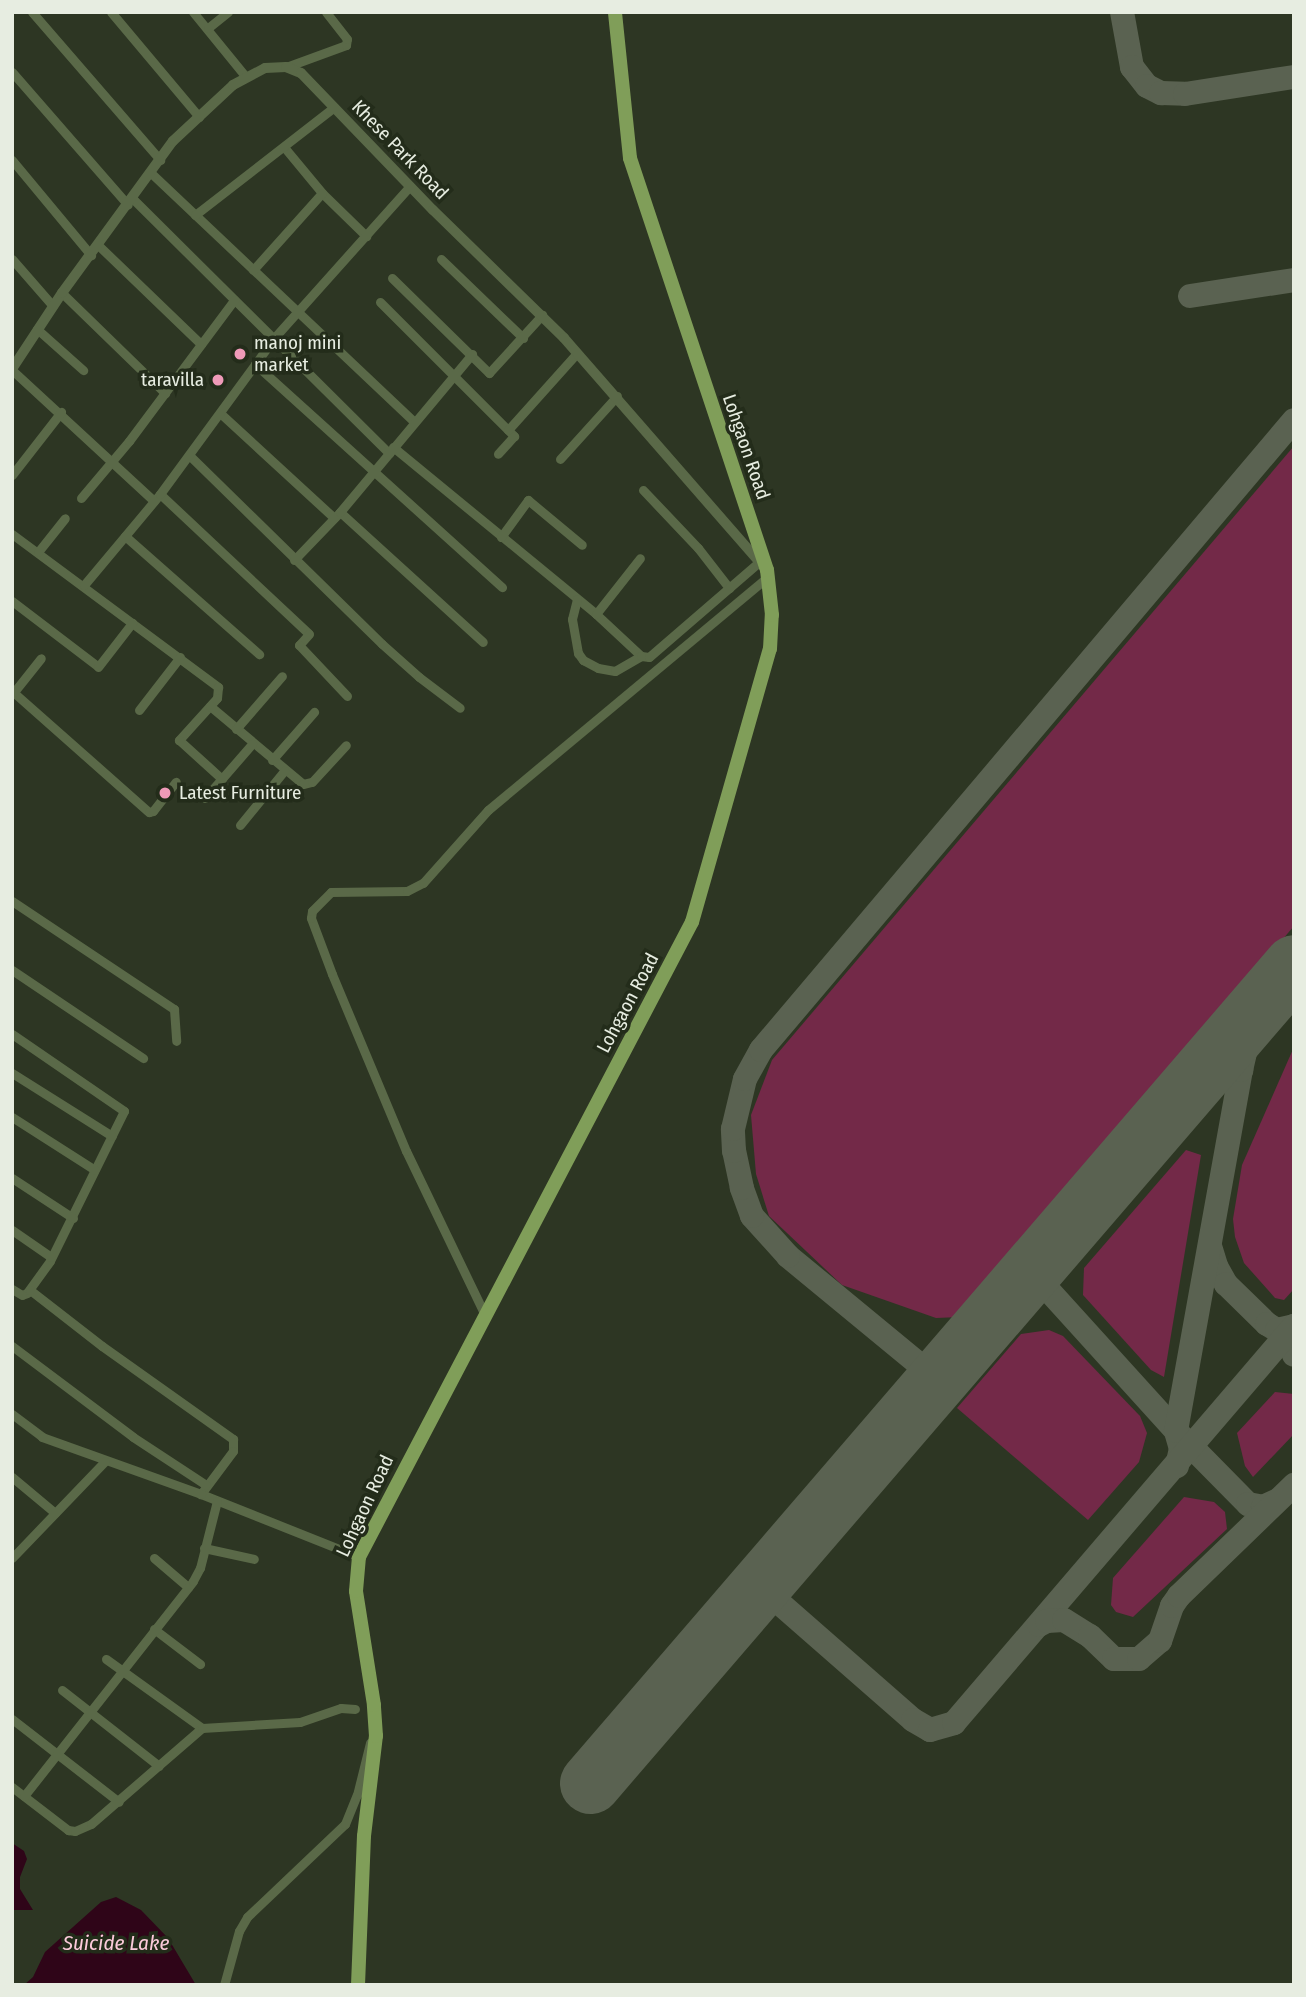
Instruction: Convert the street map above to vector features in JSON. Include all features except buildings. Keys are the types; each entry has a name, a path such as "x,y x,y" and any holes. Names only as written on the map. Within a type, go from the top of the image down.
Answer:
{"main road":[{"name":"Lohgaon Road","path":"358,1985 364,1836 376,1736 356,1591 359,1556 692,922 766,671 772,615 765,569 637,186 630,158 615,12"}],"street":[{"path":"32,12 160,160"},
{"path":"111,12 199,117"},
{"path":"194,12 246,78"},
{"path":"208,29 228,12"},
{"path":"326,12 347,40 346,45 286,67 265,68 233,85 173,141 13,363 113,461 309,634 299,645 347,696"},
{"name":"Khese Park Road","path":"286,67 301,73 410,186 542,315 617,396 765,569"},
{"path":"12,72 130,202 391,450 596,614 641,656 649,657 729,588 765,569"},
{"path":"195,215 334,107"},
{"path":"284,147 323,193 366,236"},
{"path":"12,160 91,255"},
{"path":"151,173 414,421"},
{"path":"84,585 157,498 296,311 410,186"},
{"path":"253,270 323,193"},
{"path":"98,245 201,344"},
{"path":"12,259 54,306"},
{"path":"441,259 523,338"},
{"path":"391,278 489,373 542,315"},
{"path":"62,293 165,393"},
{"path":"80,498 113,461 234,300"},
{"path":"380,302 514,436 498,454"},
{"path":"37,329 83,369"},
{"path":"509,430 577,353"},
{"path":"294,560 337,515 453,373 472,354"},
{"path":"256,363 502,587"},
{"path":"560,459 617,396"},
{"path":"12,475 61,412"},
{"path":"220,413 483,642"},
{"path":"189,456 410,669 460,708"},
{"path":"643,490 698,548 729,588"},
{"path":"501,537 528,500 582,545"},
{"path":"38,552 65,517"},
{"path":"12,534 218,687 217,698 179,740 222,779"},
{"path":"125,536 258,654"},
{"path":"596,614 640,558"},
{"path":"484,1314 406,1151 332,974 311,919 312,911 331,892 407,891 423,883 488,810 765,569"},
{"path":"577,599 572,619 578,653 583,660 603,670 615,671 641,656"},
{"path":"12,601 97,666 132,623"},
{"path":"139,710 180,657"},
{"path":"41,658 13,691 149,811 153,811 176,782"},
{"path":"236,729 282,676"},
{"path":"210,706 296,781 308,785 345,745"},
{"path":"271,760 314,712"},
{"path":"205,798 252,744"},
{"path":"240,825 284,771"},
{"path":"12,901 174,1009 177,1041"},
{"path":"12,970 143,1058"},
{"path":"12,1034 124,1111 73,1218 51,1257 30,1290 22,1295 12,1289"},
{"path":"12,1073 112,1136"},
{"path":"12,1117 95,1170"},
{"path":"12,1178 73,1218"},
{"path":"12,1230 51,1257"},
{"path":"30,1290 102,1346 233,1439 233,1451 203,1490"},
{"path":"12,1346 217,1501 359,1556"},
{"path":"12,1414 42,1437 105,1461 203,1490"},
{"path":"12,1558 105,1461"},
{"path":"12,1478 55,1513"},
{"path":"24,1796 188,1587 200,1568 217,1501"},
{"path":"204,1548 254,1559"},
{"path":"154,1558 188,1587"},
{"path":"155,1629 200,1664"},
{"path":"106,1659 202,1728"},
{"path":"62,1690 159,1766"},
{"path":"12,1787 68,1830 75,1831 91,1824 119,1802 202,1728 300,1722 341,1708 355,1709"},
{"path":"12,1720 119,1802"},
{"path":"224,1985 239,1931 247,1917 345,1824 357,1795 369,1744 376,1736"}],"shaded area":[{"path":"1294,446 1294,926 960,1317 936,1318 842,1285 769,1216 756,1174 751,1115 772,1060"},
{"path":"1294,1047 1294,1289 1284,1300 1275,1298 1244,1263 1235,1237 1233,1219 1242,1165"},
{"path":"1186,1150 1201,1155 1164,1377 1151,1370 1083,1295 1084,1268"},
{"path":"1049,1330 1063,1336 1140,1416 1147,1433 1139,1462 1088,1520 957,1408 1021,1334"},
{"path":"1275,1392 1294,1394 1294,1434 1253,1477 1245,1466 1237,1433"},
{"path":"1184,1497 1214,1502 1225,1512 1227,1529 1133,1617 1116,1612 1111,1605 1113,1578"}],"water":[{"path":"12,1843 24,1851 27,1859 20,1877 20,1889 33,1910 12,1910"},
{"name":"Suicide Lake","path":"116,1897 141,1910 168,1938 196,1985 24,1985 33,1977 45,1952 101,1902"}],"taxiway":[{"path":"1122,12 1132,67 1147,86 1161,93 1185,94 1294,77"},
{"path":"1190,296 1294,280"},
{"path":"937,1379 788,1256 752,1216 742,1188 734,1151 733,1129 745,1079 761,1050 1294,420"},
{"path":"1177,1466 1181,1449 1176,1431 1241,1070 1255,1010"},
{"path":"1204,1069 1220,1065 1241,1070"},
{"path":"1210,1246 1216,1266 1226,1284 1267,1324 1277,1330 1294,1326 1291,1340 1294,1355"},
{"path":"1031,1271 1176,1431 1248,1504 1263,1507 1276,1501"},
{"path":"760,1586 913,1720 930,1730 954,1723 1294,1326"},
{"path":"1039,1625 1047,1621 1064,1620 1090,1636 1114,1659 1139,1659 1160,1641 1172,1606 1179,1596 1294,1485"}],"runway":[{"path":"590,1783 1294,965"}],"place":[{"name":"manoj mini market","path":"240,354"},
{"name":"taravilla","path":"218,380"},
{"name":"Latest Furniture","path":"165,793"}]}
